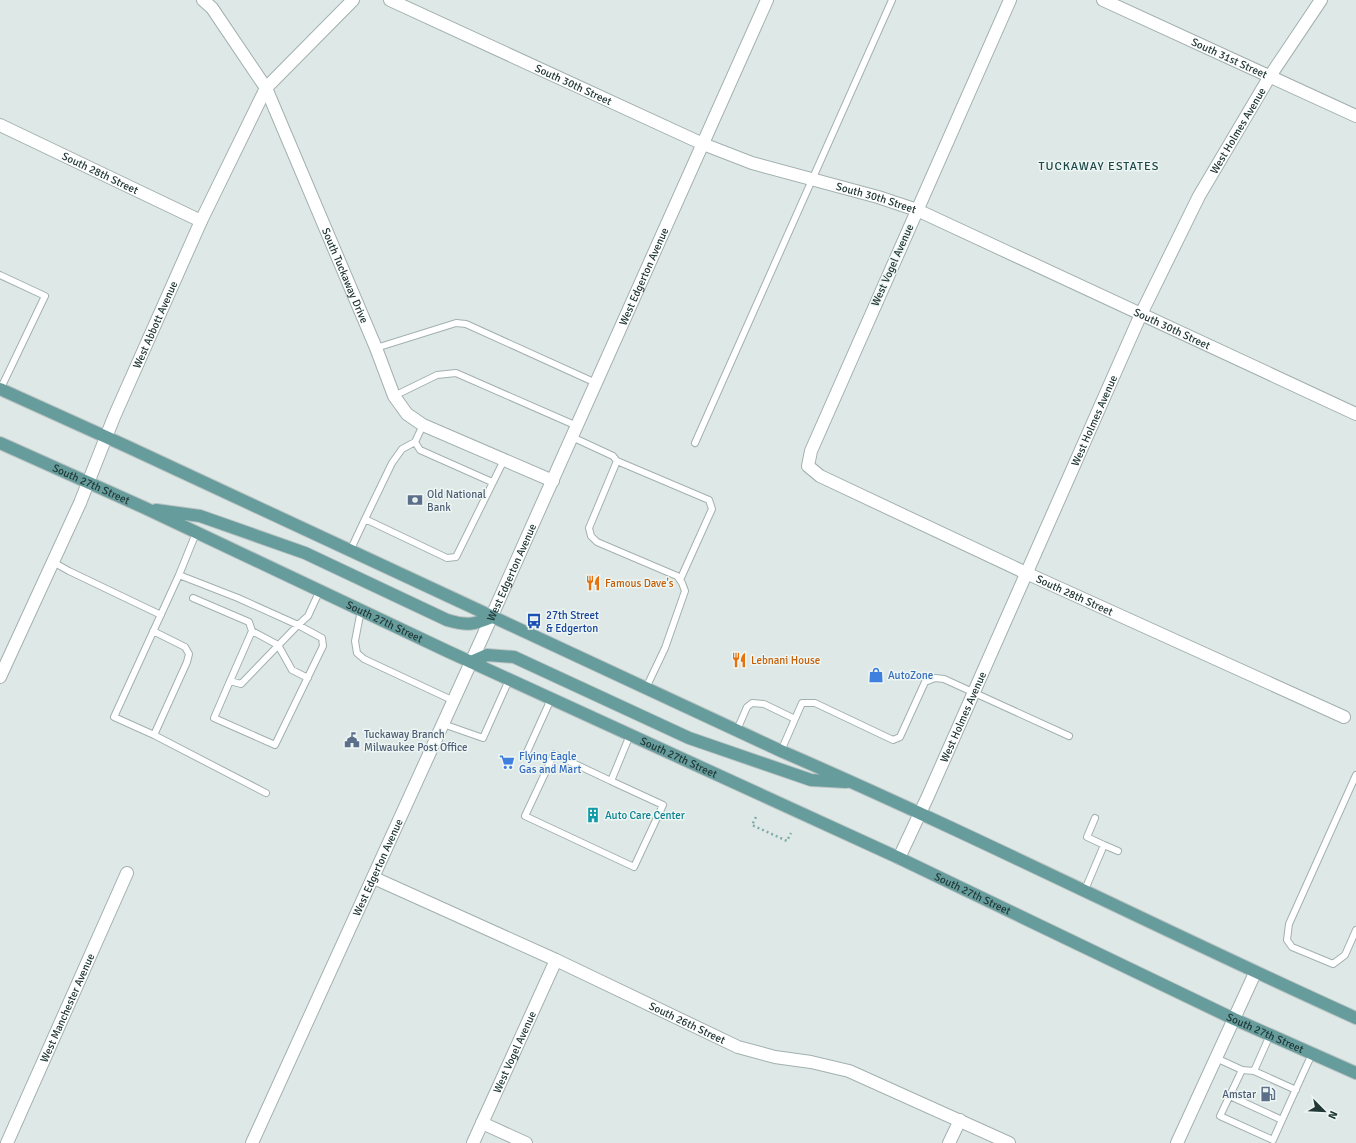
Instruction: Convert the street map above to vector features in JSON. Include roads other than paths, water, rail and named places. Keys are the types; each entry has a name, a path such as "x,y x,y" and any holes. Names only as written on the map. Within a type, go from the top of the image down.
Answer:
{"main road":[{"path":"0,390 106,437 781,751 854,783 1256,973 1355,1016"},
{"name":"South 27th Street","path":"0,443 145,508 509,680 899,858 1234,1019 1356,1073"},
{"path":"145,508 200,516 305,554 447,620 460,624 476,624 492,617"},
{"path":"471,662 487,655 514,657 689,738 811,780 854,783"}],"street":[{"name":"South Tuckaway Drive","path":"203,0 212,8 266,88 376,348 394,396 407,414 423,425 553,481"},
{"name":"West Abbott Avenue","path":"0,677 53,562 201,221 266,88 353,0"},
{"name":"South 30th Street","path":"390,0 703,144 752,163 878,197 917,210 1356,414"},
{"name":"West Edgerton Avenue","path":"252,1143 492,617 767,0"},
{"name":"West Vogel Avenue","path":"808,466 810,451 1010,0"},
{"name":"South 31st Street","path":"1104,0 1356,116"},
{"name":"West Holmes Avenue","path":"899,858 974,693 1141,314 1198,196 1270,76 1321,0"},
{"name":"South 28th Street","path":"0,125 201,221"},
{"name":"South 28th Street","path":"808,466 820,476 1026,573 1344,717"},
{"name":"West Manchester Avenue","path":"7,1143 127,873"},
{"name":"South 26th Street","path":"374,878 556,960 738,1047 774,1057 810,1062 849,1071 1009,1143"},
{"name":"West Vogel Avenue","path":"473,1143 556,960"},
{"path":"1177,1143 1256,973"},
{"path":"949,1143 960,1120"},
{"path":"482,1123 526,1143"}],"lane":[{"path":"695,443 892,0"},
{"path":"0,275 44,296 0,390"},
{"path":"376,348 456,323 466,324 596,384"},
{"path":"394,396 437,374 456,373 575,431 613,456 617,461 709,500 712,509 680,580"},
{"path":"350,551 392,463 402,449 415,442 423,425"},
{"path":"415,442 420,450 492,482"},
{"path":"364,519 448,558 456,557 504,460"},
{"path":"617,461 589,528 591,536 597,542 677,576 682,583 684,591 665,648 646,688"},
{"path":"196,533 179,575 114,717 154,735 266,793"},
{"path":"53,562 161,615"},
{"path":"179,575 238,598 298,625 322,638 323,646 275,746 214,718 252,631 250,622 193,598"},
{"path":"230,681 241,684 308,616 320,590"},
{"path":"361,609 355,641 357,653 364,659 454,701"},
{"path":"153,631 184,647 189,654 154,735"},
{"path":"252,631 278,645 292,670 308,678"},
{"path":"781,751 802,703 815,703 893,740 900,737 925,682 935,678 944,679 1069,736"},
{"path":"443,724 483,738 509,680"},
{"path":"527,752 551,699"},
{"path":"737,730 748,707 752,703 764,704 795,719"},
{"path":"611,780 630,735"},
{"path":"554,754 611,780 663,805 634,867 526,816 554,754"},
{"path":"1356,775 1288,924 1287,940 1292,947 1333,964 1345,955 1356,930"},
{"path":"1095,818 1086,837 1118,851"},
{"path":"1084,892 1104,845"},
{"path":"1254,1071 1270,1035"},
{"path":"1242,1070 1220,1116 1273,1140 1312,1054"},
{"path":"1216,1058 1242,1070 1254,1071 1296,1090"},
{"path":"1230,1096 1282,1120"}],"place":[{"name":"Old National Bank","path":"415,500"},
{"name":"Famous Dave's","path":"593,583"},
{"name":"27th Street & Edgerton","path":"534,621"},
{"name":"Lebnani House","path":"739,660"},
{"name":"AutoZone","path":"876,675"},
{"name":"Tuckaway Branch Milwaukee Post Office","path":"352,740"},
{"name":"Flying Eagle Gas and Mart","path":"507,762"},
{"name":"Auto Care Center","path":"593,815"},
{"name":"Amstar","path":"1268,1094"}],"district":[{"name":"TUCKAWAY ESTATES","path":"1099,166"}]}
